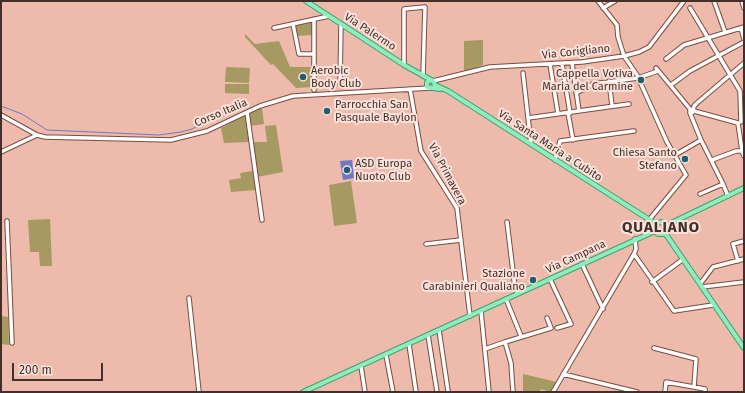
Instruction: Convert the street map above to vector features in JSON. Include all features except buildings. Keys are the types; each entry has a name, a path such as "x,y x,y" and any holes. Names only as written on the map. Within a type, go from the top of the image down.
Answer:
{"main road":[{"name":"Via Palermo","path":"306,1 423,76"},
{"path":"423,76 426,83"},
{"path":"423,76 433,84 448,91"},
{"path":"426,83 433,84"},
{"path":"426,83 433,84"},
{"name":"Via Santa Maria a Cubito","path":"433,84 448,91 656,224"},
{"path":"667,225 744,188"},
{"path":"665,233 660,235 655,231 656,224 661,222 667,225"},
{"path":"667,225 665,233 682,260 744,348"},
{"name":"Via Campana","path":"303,392 481,312 518,293 655,231"}],"street":[{"path":"598,1 617,25 618,37 624,56 638,78 667,142 686,175 649,220"},
{"path":"603,8 615,1"},
{"name":"Via Corigliano","path":"433,84 447,78 490,67 562,64 624,56 649,47 684,1"},
{"path":"714,1 725,32"},
{"path":"742,1 744,8"},
{"name":"Via Palermo","path":"404,65 404,9 425,7 423,76"},
{"path":"690,8 740,91 740,127 742,151 744,156"},
{"path":"274,28 329,16"},
{"path":"314,19 314,90"},
{"path":"293,24 299,54 314,54"},
{"path":"340,84 341,24"},
{"path":"666,59 684,45 725,32 742,28 744,39"},
{"path":"671,85 690,71 744,42"},
{"path":"572,63 579,111"},
{"path":"692,110 702,99 744,63"},
{"path":"550,64 558,114"},
{"path":"562,64 573,140"},
{"path":"576,93 593,84 638,78 657,70 692,110 702,140 724,184 728,196"},
{"path":"522,73 531,144"},
{"path":"433,84 441,82 447,78"},
{"path":"610,81 612,106"},
{"path":"441,82 441,87"},
{"path":"410,89 421,87 426,83"},
{"name":"Corso Italia","path":"1,115 37,136 59,138 178,139 213,128 274,101 303,95 410,89 433,84"},
{"name":"Via Primavera","path":"410,89 422,151 456,208 470,316"},
{"path":"528,118 629,104"},
{"path":"692,110 741,122"},
{"path":"247,112 262,220"},
{"path":"555,160 560,141 634,131"},
{"name":"Corso Italia","path":"1,152 37,136"},
{"path":"675,155 702,140"},
{"path":"712,160 736,151 742,151"},
{"path":"700,194 724,184"},
{"path":"7,221 12,343"},
{"path":"506,222 515,288 518,293"},
{"path":"553,392 634,254 636,249 635,239"},
{"path":"426,244 461,240"},
{"path":"738,261 733,244 744,241"},
{"path":"634,254 652,282 674,311 713,305"},
{"path":"652,282 682,260"},
{"path":"701,286 713,267 744,260"},
{"path":"582,264 603,309"},
{"path":"550,279 571,324 557,328"},
{"path":"701,286 744,282"},
{"path":"189,298 199,392"},
{"path":"506,299 522,336"},
{"path":"481,312 489,392"},
{"path":"485,349 551,328 547,318"},
{"path":"439,330 448,391"},
{"path":"428,335 437,392"},
{"path":"505,342 511,363 513,392"},
{"path":"409,344 416,392"},
{"path":"654,348 696,359 694,387"},
{"path":"386,354 393,392"},
{"path":"361,366 365,392"},
{"path":"563,374 637,392"},
{"path":"665,392 666,382 706,389 705,392"}],"shaded area":[{"path":"313,22 312,35 297,36 295,26"},
{"path":"245,34 255,44 279,41 290,67 312,67 312,87 296,88 273,64 271,65 245,37"},
{"path":"483,40 483,65 464,72 464,41"},
{"path":"226,67 250,68 249,83 225,82"},
{"path":"225,84 249,84 249,94 225,93"},
{"path":"262,108 264,124 250,126 249,113"},
{"path":"246,115 250,142 224,143 221,128"},
{"path":"276,125 283,172 257,177 253,142 267,142 265,126"},
{"path":"253,171 256,190 231,192 229,180 241,178 240,173"},
{"path":"351,181 357,223 334,226 329,185"},
{"path":"50,219 52,266 40,266 39,252 30,252 28,220"},
{"path":"1,316 8,317 9,345 1,344"},
{"path":"523,374 557,382 551,392 541,389 540,392 523,392"}],"water":[{"name":"ASD Europa Nuoto Club","path":"352,160 354,178 343,180 340,161"}],"waterway":[{"path":"1,106 22,114 47,130 159,135 192,129 233,107"}],"place":[{"name":"Aerobic Body Club","path":"303,77"},
{"name":"Cappella Votiva Maria del Carmine","path":"641,80"},
{"name":"Parrocchia San Pasquale Baylon","path":"327,111"},
{"name":"Chiesa Santo Stefano","path":"685,159"},
{"name":"ASD Europa Nuoto Club","path":"347,170"},
{"name":"Stazione Carabinieri Qualiano","path":"533,280"}],"district":[{"name":"QUALIANO","path":"661,228"}]}
